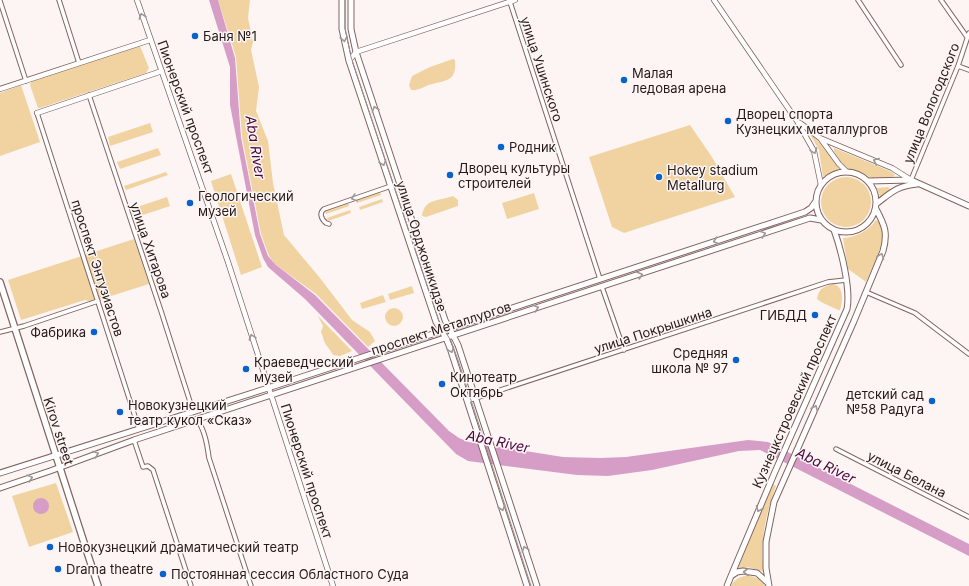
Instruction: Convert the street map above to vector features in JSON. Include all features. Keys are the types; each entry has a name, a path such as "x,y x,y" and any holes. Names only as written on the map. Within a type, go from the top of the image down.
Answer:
{"main road":[{"name":"улица Орджоникидзе","path":"342,0 342,29 349,61 436,322 446,338 527,586"},
{"name":"улица Орджоникидзе","path":"351,0 351,29 356,52 445,320 458,345 489,436 536,586"},
{"path":"847,172 855,173 868,181 874,192 876,207 872,219 864,226 855,231 844,232 834,230 821,220 817,210 816,201 821,185 828,177 837,173 847,172"},
{"path":"868,181 911,180 969,206"},
{"path":"876,207 894,189 905,185 918,184"},
{"name":"проспект Металлургов","path":"0,488 196,419 354,360 805,212 811,208 816,201"},
{"name":"Кузнецкстроевский проспект","path":"768,585 766,554 769,524 774,502 866,292 886,241 885,230 876,207"},
{"name":"проспект Металлургов","path":"0,473 193,411 357,367 810,218 821,220"},
{"name":"Кузнецкстроевский проспект","path":"726,586 847,309 849,296 838,242 834,230"},
{"name":"Kirov street","path":"0,282 98,586"},
{"path":"731,576 737,572 750,571 757,573 768,585"}],"street":[{"path":"59,0 79,63"},
{"name":"Пионерский проспект","path":"137,0 226,255 333,586"},
{"path":"714,0 797,121 814,151 821,185"},
{"path":"858,0 901,65"},
{"path":"941,0 968,35"},
{"path":"0,1 26,81"},
{"path":"349,61 356,52 513,1"},
{"name":"улица Ушинского","path":"513,1 600,279"},
{"name":"улица Вологодского","path":"911,180 958,66 968,35"},
{"path":"0,90 150,40"},
{"path":"958,66 969,70"},
{"path":"37,113 162,72"},
{"name":"улица Хитарова","path":"89,95 167,328 193,411"},
{"name":"проспект Энтузиастов","path":"37,113 139,429"},
{"path":"797,121 820,138 892,168 911,180"},
{"path":"820,138 839,164 847,172"},
{"path":"330,224 326,223 322,218 321,214 324,209 391,186"},
{"name":"улица Покрышкина","path":"467,401 828,282 846,280"},
{"path":"602,287 624,350"},
{"path":"866,292 915,313 969,354"},
{"path":"0,332 15,329 98,301"},
{"path":"196,419 201,426 207,444 208,458 251,586"},
{"path":"134,440 143,467 148,466 153,470 191,586"},
{"name":"улица Белана","path":"836,449 969,517"}],"shaded area":[{"path":"209,0 218,0 235,58 241,137 260,234 268,256 276,265 315,295 449,431 459,438 469,442 563,457 626,457 748,440 768,442 969,544 969,556 760,450 739,451 652,470 608,476 577,475 468,461 456,454 305,299 268,267 263,258 255,235 230,105 230,67"},
{"path":"218,0 250,0 248,18 253,42 251,50 259,87 256,111 268,141 273,183 284,235 320,278 352,320 370,332 375,341 368,347 316,294 276,265 269,256 261,234 242,137 236,57"},
{"path":"140,46 149,68 146,73 38,108 30,85 31,81"},
{"path":"453,59 455,60 454,72 449,79 411,90 409,85 412,76 430,67"},
{"path":"21,85 40,142 0,156 0,93"},
{"path":"150,123 153,132 110,146 108,137"},
{"name":"Hokey stadium Metallurg","path":"690,125 712,157 735,197 624,233 612,227 589,157"},
{"path":"812,135 838,167 838,171 823,177 819,150 811,136"},
{"path":"158,148 161,155 120,169 117,162"},
{"path":"834,148 892,172 895,175 891,178 878,179 855,172 845,166 834,151"},
{"path":"166,172 168,175 126,190 124,186"},
{"path":"231,174 262,267 241,275 211,181"},
{"path":"841,177 851,177 864,184 871,197 871,207 864,220 851,227 841,227 832,223 825,216 821,207 821,197 825,188 832,181"},
{"path":"888,187 890,189 889,192 881,198 877,188"},
{"path":"380,192 381,195 357,203 356,200"},
{"path":"534,193 539,209 507,219 502,203"},
{"path":"453,196 458,200 458,206 426,217 422,216 423,210 429,203"},
{"path":"167,197 170,206 134,218 131,209"},
{"path":"382,199 383,202 360,210 359,207"},
{"path":"348,203 349,206 326,214 325,211"},
{"path":"350,210 351,213 328,221 327,218"},
{"path":"876,220 881,224 883,231 882,240 880,249 866,282 848,269 843,238 862,233"},
{"path":"134,239 149,284 92,302 85,300 21,320 8,280"},
{"path":"833,284 837,285 842,294 840,310 817,299 822,288"},
{"path":"412,286 414,293 390,300 388,294"},
{"path":"383,295 386,302 362,309 360,303"},
{"path":"390,308 398,308 403,313 401,324 398,326 390,326 385,321 385,313"},
{"path":"318,316 352,351 340,356 333,355 324,342 321,332 323,326"},
{"path":"56,483 73,532 29,547 12,496"},
{"path":"773,484 776,486 769,506 764,528 762,550 764,572 748,567 737,570"},
{"path":"41,498 47,500 49,506 47,512 41,514 35,512 33,506 35,500"},
{"path":"748,575 759,579 765,586 731,586 736,580"}],"tram line":[{"path":"345,0 345,28 351,57 439,321 451,341 458,360 531,586"}],"place":[{"name":"Баня №1","path":"195,36"},
{"name":"Малая ледовая арена","path":"624,80"},
{"name":"Дворец спорта Кузнецких металлургов","path":"728,121"},
{"name":"Родник","path":"501,147"},
{"name":"Дворец культуры строителей","path":"450,175"},
{"name":"Hokey stadium Metallurg","path":"659,177"},
{"name":"Геологический музей","path":"190,203"},
{"name":"ГИБДД","path":"815,315"},
{"name":"Фабрика","path":"94,332"},
{"name":"Средняя школа № 97","path":"736,360"},
{"name":"Краеведческий музей","path":"246,369"},
{"name":"Кинотеатр Октябрь","path":"442,384"},
{"name":"детский сад №58 Радуга","path":"932,401"},
{"name":"Новокузнецкий театр кукол «Сказ»","path":"120,412"},
{"name":"Новокузнецкий драматический театр","path":"50,547"},
{"name":"Drama theatre","path":"58,569"},
{"name":"Постоянная сессия Областного Суда","path":"163,574"}],"water label":[{"name":"Aba River","path":"256,147"},
{"name":"Aba River","path":"498,441"},
{"name":"Aba River","path":"826,465"}]}
